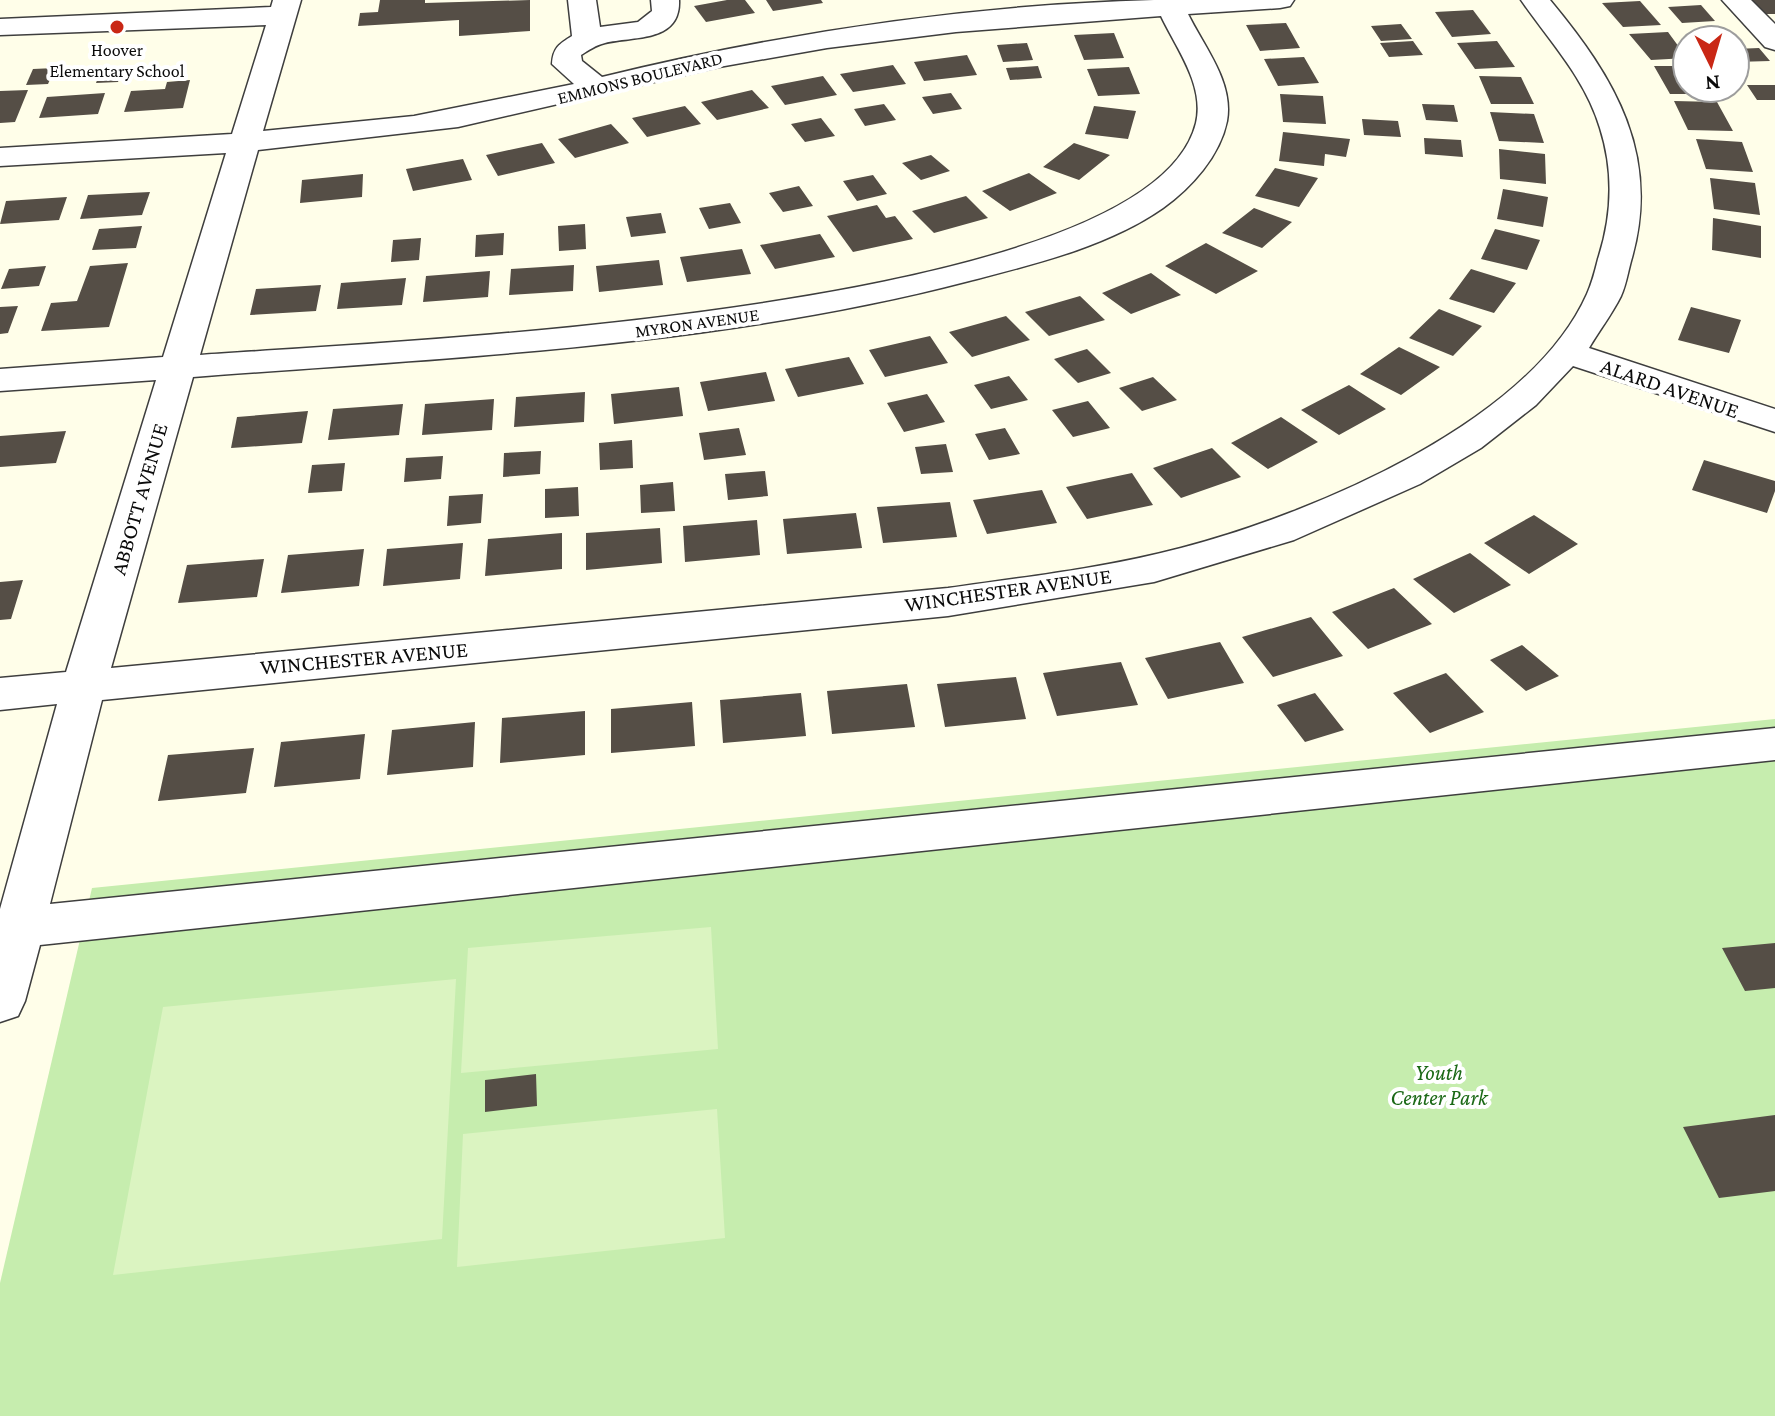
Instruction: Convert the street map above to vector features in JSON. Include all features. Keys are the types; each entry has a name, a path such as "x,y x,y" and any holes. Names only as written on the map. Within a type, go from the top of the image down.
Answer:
{"street":[{"path":"582,0 587,39"},
{"path":"597,88 567,64 567,52 587,39 651,28 664,18 667,10 665,0"},
{"name":"EMMONS BOULEVARD","path":"0,157 361,132 524,106 712,59 862,34 1005,18 1280,0"},
{"name":"WINCHESTER AVENUE","path":"0,694 948,602 1054,587 1154,568 1218,551 1296,525 1415,472 1497,419 1566,352 1600,304 1620,255 1627,207 1624,160 1612,116 1589,71 1535,0"},
{"path":"1736,0 1775,41"},
{"path":"0,27 93,12 195,21 284,7"},
{"name":"ABBOTT AVENUE","path":"0,1001 84,685 284,7"},
{"name":"MYRON AVENUE","path":"0,380 591,336 738,319 854,299 942,278 1068,241 1141,208 1175,182 1198,154 1211,125 1212,90 1170,7"},
{"name":"ALARD AVENUE","path":"1566,352 1699,399 1775,421"},
{"path":"20,927 1769,754"}],"green space":[{"name":"Youth Center Park","path":"1775,719 1775,1416 0,1416 0,1283 92,888"},
{"path":"711,927 718,1049 461,1073 468,948"},
{"path":"456,979 442,1239 113,1275 163,1007"},
{"path":"717,1109 725,1238 457,1267 463,1134"}],"building":[{"path":"380,0 425,0 425,3 530,0 530,31 459,36 459,20 358,26 360,13 378,12"},
{"path":"745,0 755,13 706,22 694,6"},
{"path":"766,0 821,0 823,3 773,11"},
{"path":"1751,0 1775,0 1775,14 1765,14"},
{"path":"1640,1 1661,25 1623,27 1602,3"},
{"path":"1701,5 1715,21 1682,23 1668,7"},
{"path":"1473,10 1491,34 1452,37 1435,12"},
{"path":"1286,23 1300,48 1260,51 1246,25"},
{"path":"1401,24 1412,39 1381,41 1371,26"},
{"path":"1668,32 1671,36 1671,59 1651,60 1629,34"},
{"path":"1114,33 1124,58 1084,60 1074,35"},
{"path":"1413,41 1423,55 1389,57 1380,43"},
{"path":"1497,41 1515,67 1475,69 1457,43"},
{"path":"1027,43 1033,60 1003,62 997,45"},
{"path":"1751,48 1759,48 1770,61 1751,62"},
{"path":"967,55 977,75 924,81 914,62"},
{"path":"1304,57 1319,83 1278,86 1264,59"},
{"path":"893,65 906,84 853,92 840,74"},
{"path":"124,66 118,82 96,83 102,67"},
{"path":"1038,66 1042,78 1010,80 1006,68"},
{"path":"1654,66 1671,66 1670,94"},
{"path":"1129,67 1140,94 1098,96 1087,69"},
{"path":"55,68 48,84 26,85 33,69"},
{"path":"823,76 837,95 785,105 771,86"},
{"path":"1479,76 1521,77 1534,104 1491,104"},
{"path":"190,80 183,108 124,112 131,91 165,89 167,82"},
{"path":"1751,85 1775,85 1775,100 1757,100"},
{"path":"28,90 15,122 0,123 0,91"},
{"path":"752,90 769,108 717,120 701,102"},
{"path":"105,93 98,114 39,118 47,97"},
{"path":"951,93 962,109 933,114 922,97"},
{"path":"1280,94 1323,96 1326,124 1283,122"},
{"path":"884,104 896,120 865,126 854,109"},
{"path":"1422,104 1454,105 1458,122 1426,120"},
{"path":"1675,104 1718,104 1733,131 1688,130"},
{"path":"685,106 701,124 647,137 632,118"},
{"path":"1094,106 1136,111 1128,139 1085,134"},
{"path":"1490,112 1534,114 1544,143 1499,141"},
{"path":"821,118 835,136 805,142 791,124"},
{"path":"1362,119 1398,121 1401,137 1364,135"},
{"path":"611,124 629,143 575,158 558,139"},
{"path":"1283,132 1350,139 1346,157 1325,154 1324,166 1279,161"},
{"path":"1424,138 1461,140 1463,157 1425,154"},
{"path":"1696,139 1742,142 1753,172 1706,169"},
{"path":"542,143 555,163 498,176 486,155"},
{"path":"1074,143 1110,155 1079,180 1043,167"},
{"path":"1499,149 1545,154 1546,184 1500,179"},
{"path":"931,155 950,171 921,180 902,163"},
{"path":"463,159 472,180 413,191 406,169"},
{"path":"1275,168 1318,178 1299,207 1255,196"},
{"path":"1029,173 1057,193 1010,211 982,191"},
{"path":"363,174 362,197 300,203 302,180"},
{"path":"873,175 887,194 857,201 843,181"},
{"path":"1710,178 1755,183 1760,215 1714,209"},
{"path":"799,186 813,206 783,212 769,193"},
{"path":"1503,189 1548,197 1543,227 1497,219"},
{"path":"150,192 142,215 80,219 88,195"},
{"path":"966,196 988,218 934,233 912,211"},
{"path":"67,197 59,220 0,224 6,201"},
{"path":"730,203 741,223 709,229 699,208"},
{"path":"877,205 886,218 895,216 913,239 853,252 827,216"},
{"path":"1254,208 1292,222 1262,248 1222,233"},
{"path":"661,213 666,233 631,237 626,217"},
{"path":"1713,218 1761,226 1761,258 1712,250"},
{"path":"585,224 586,249 559,251 558,226"},
{"path":"142,226 136,248 92,250 99,229"},
{"path":"1495,229 1540,240 1527,270 1481,259"},
{"path":"504,233 503,255 475,257 476,235"},
{"path":"820,234 835,257 775,269 760,245"},
{"path":"421,238 419,260 391,262 393,240"},
{"path":"1206,243 1258,271 1216,294 1165,266"},
{"path":"742,249 751,274 687,282 680,257"},
{"path":"659,260 663,285 599,292 596,266"},
{"path":"128,263 109,327 41,331 51,303 77,301 90,266"},
{"path":"574,265 573,291 509,295 511,269"},
{"path":"46,266 39,286 1,289 9,269"},
{"path":"1471,269 1516,283 1494,313 1449,299"},
{"path":"490,271 488,297 423,302 426,276"},
{"path":"1151,273 1181,295 1131,314 1102,293"},
{"path":"406,278 402,305 337,309 341,283"},
{"path":"321,285 316,311 250,315 256,289"},
{"path":"1080,296 1105,320 1049,336 1025,312"},
{"path":"18,306 8,333 0,334 0,307"},
{"path":"1691,307 1741,320 1729,353 1678,340"},
{"path":"1439,309 1482,326 1453,356 1409,338"},
{"path":"1006,316 1030,340 972,357 949,332"},
{"path":"930,336 948,363 885,377 869,350"},
{"path":"1399,347 1440,367 1401,395 1360,374"},
{"path":"1087,349 1111,373 1078,383 1054,359"},
{"path":"849,357 864,384 798,397 785,369"},
{"path":"766,372 775,401 708,411 700,382"},
{"path":"1009,376 1028,400 991,409 974,385"},
{"path":"1153,377 1177,400 1142,411 1119,388"},
{"path":"1349,385 1386,409 1339,435 1301,410"},
{"path":"679,387 683,416 614,424 611,394"},
{"path":"585,392 584,422 514,427 516,397"},
{"path":"927,394 945,422 904,432 887,403"},
{"path":"494,399 492,430 422,435 425,404"},
{"path":"1088,401 1110,428 1073,437 1052,410"},
{"path":"403,404 399,435 328,440 333,409"},
{"path":"308,411 302,443 231,448 237,417"},
{"path":"1281,417 1318,442 1268,469 1231,443"},
{"path":"739,428 746,455 704,460 699,433"},
{"path":"1005,428 1020,454 989,460 975,434"},
{"path":"66,431 56,463 0,467 0,436"},
{"path":"632,440 633,468 600,470 599,443"},
{"path":"946,444 953,472 921,474 915,447"},
{"path":"1212,448 1241,477 1181,498 1153,468"},
{"path":"541,451 540,474 503,477 504,453"},
{"path":"443,456 441,479 404,482 406,458"},
{"path":"1704,460 1775,481 1775,491 1767,513 1692,490"},
{"path":"345,463 342,491 308,493 312,465"},
{"path":"765,471 768,496 728,500 725,474"},
{"path":"1132,473 1153,505 1087,519 1066,487"},
{"path":"673,482 675,511 641,513 640,485"},
{"path":"578,487 579,516 545,518 545,489"},
{"path":"1042,490 1057,523 987,534 973,500"},
{"path":"483,494 481,523 447,526 449,496"},
{"path":"950,502 957,537 883,543 877,507"},
{"path":"856,513 862,548 787,554 783,519"},
{"path":"1534,515 1578,544 1529,574 1484,543"},
{"path":"757,520 760,555 685,562 683,526"},
{"path":"660,528 662,563 586,570 586,533"},
{"path":"562,533 562,569 485,576 488,539"},
{"path":"463,543 460,579 383,586 387,549"},
{"path":"364,549 359,586 281,593 288,555"},
{"path":"1470,553 1511,585 1454,613 1413,579"},
{"path":"264,559 257,597 178,603 187,565"},
{"path":"23,580 11,619 0,620 0,582"},
{"path":"1394,588 1432,624 1368,649 1332,612"},
{"path":"1311,617 1343,656 1273,677 1242,637"},
{"path":"1220,642 1244,683 1168,699 1145,658"},
{"path":"1522,645 1559,676 1526,691 1490,660"},
{"path":"1121,662 1138,705 1057,716 1043,673"},
{"path":"1446,673 1484,712 1430,733 1393,693"},
{"path":"1016,677 1026,719 945,727 937,684"},
{"path":"907,684 915,727 832,734 827,691"},
{"path":"801,693 806,736 723,743 720,700"},
{"path":"1315,693 1344,730 1305,742 1277,705"},
{"path":"692,702 695,746 611,753 611,709"},
{"path":"585,711 585,755 500,763 502,718"},
{"path":"475,722 473,767 387,775 392,730"},
{"path":"365,734 360,779 274,787 281,742"},
{"path":"254,748 246,793 158,801 168,755"},
{"path":"1775,943 1775,988 1745,991 1722,948"},
{"path":"536,1074 537,1106 485,1112 485,1080"},
{"path":"1775,1115 1775,1191 1719,1198 1683,1127"}],"place":[{"name":"Hoover Elementary School","path":"117,27"}]}
